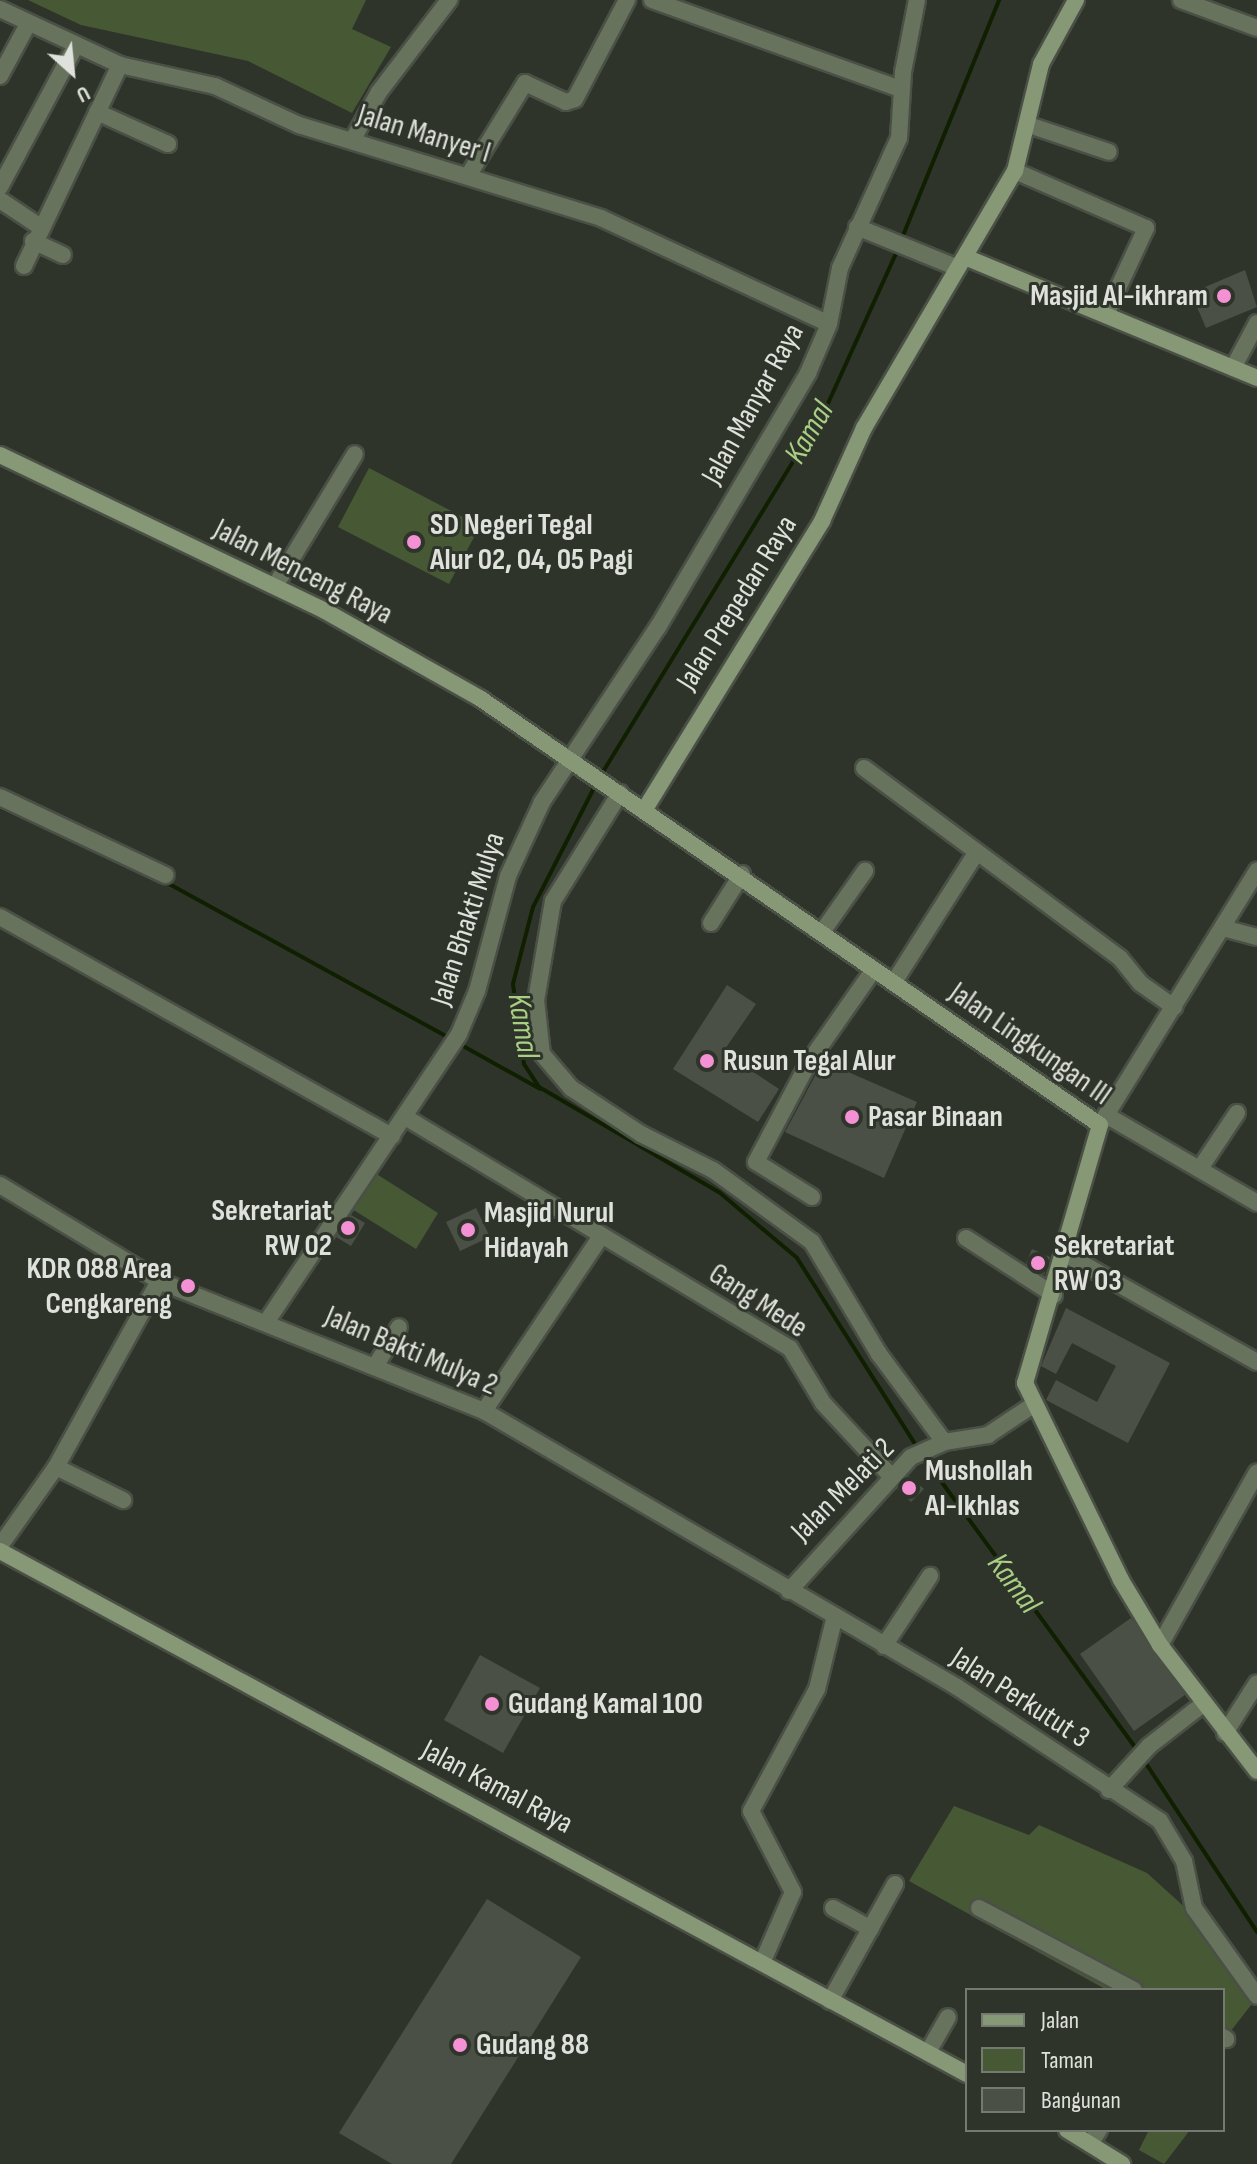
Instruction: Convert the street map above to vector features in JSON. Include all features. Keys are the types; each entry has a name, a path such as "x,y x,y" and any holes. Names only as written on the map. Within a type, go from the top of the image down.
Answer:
{"street":[{"path":"352,141 379,92 449,0"},
{"path":"468,176 525,83 566,102 575,99 627,0"},
{"path":"652,0 901,89"},
{"name":"Jalan Manyar Raya","path":"570,759 754,467 829,324 857,227 899,138 901,89 917,0"},
{"name":"Jalan Prepedan Raya","path":"645,809 822,521 864,428 1015,171 1029,125 1041,64 1076,0"},
{"path":"1181,0 1257,28"},
{"name":"Jalan Manyer I","path":"0,9 120,65 215,86 299,125 601,218 829,324"},
{"path":"0,76 28,24"},
{"path":"0,187 76,45"},
{"path":"24,266 36,234 120,65"},
{"path":"97,112 168,144"},
{"path":"1029,125 1109,152"},
{"path":"1015,171 1146,228 1106,314"},
{"path":"0,200 63,255"},
{"path":"857,227 1106,314 1257,378"},
{"path":"1233,368 1257,323"},
{"path":"275,586 355,454"},
{"name":"Jalan Menceng Raya","path":"0,455 275,586 481,699 570,759"},
{"name":"Jalan Lingkungan III","path":"570,759 742,874 874,969 1103,1120 1067,1255 1025,1383 1033,1405 1160,1645 1257,1771"},
{"name":"Jalan Bhakti Mulya","path":"267,1321 459,1034 524,836 570,759"},
{"path":"864,768 975,855 1120,958 1140,983 1174,1007"},
{"path":"616,790 553,901 536,1000 542,1054 571,1088 641,1134 713,1170 812,1242 879,1354 940,1443"},
{"path":"0,797 165,875"},
{"path":"894,982 975,855"},
{"path":"822,932 865,871"},
{"path":"1257,871 1103,1120 1201,1167 1257,1203"},
{"path":"711,923 742,874"},
{"path":"0,917 392,1136"},
{"path":"1223,928 1257,937"},
{"path":"812,1197 757,1160 809,1062 874,969"},
{"path":"1201,1167 1237,1113"},
{"name":"Gang Mede","path":"405,1117 790,1348 823,1403 890,1475"},
{"name":"Jalan Bakti Mulya 2","path":"0,1185 159,1281 267,1321 484,1411 789,1591"},
{"path":"484,1411 601,1236"},
{"path":"966,1238 1054,1295"},
{"path":"1067,1255 1257,1362"},
{"path":"0,1548 56,1467 159,1281"},
{"path":"376,1365 399,1327"},
{"name":"Jalan Melati 2","path":"789,1591 890,1475 911,1457 940,1443 988,1435 1033,1405"},
{"path":"56,1467 123,1500"},
{"path":"1160,1645 1257,1472"},
{"name":"Jalan Kamal Raya","path":"0,1548 965,2073"},
{"path":"884,1646 930,1576"},
{"name":"Jalan Perkutut 3","path":"789,1591 834,1620 957,1687 1163,1825 1186,1868 1194,1908 1257,1996"},
{"path":"762,1963 793,1892 751,1811 817,1689 834,1620"},
{"path":"1225,1733 1257,1683"},
{"path":"1109,1790 1130,1763 1203,1704"},
{"path":"830,2001 895,1884"},
{"path":"833,1908 871,1929"},
{"path":"979,1908 1130,1988"},
{"path":"928,2052 948,2017"},
{"path":"1094,2137 1122,2164"}],"green space":[{"path":"28,0 366,0 352,29 391,47 352,113 248,61 81,25"},
{"path":"369,468 480,526 449,584 338,527"},
{"path":"367,1168 438,1213 416,1249 344,1204"},
{"path":"954,1806 1029,1835 1039,1825 1147,1873 1190,1912 1255,2000 1225,2038 1225,1988 1103,1988 909,1881"},
{"path":"1148,2132 1188,2132 1164,2164 1139,2150"}],"building":[{"name":"Masjid Al-ikhram","path":"1245,270 1257,307 1206,328 1191,293"},
{"name":"Rusun Tegal Alur","path":"727,985 756,1004 723,1052 779,1089 758,1122 673,1069"},
{"name":"Pasar Binaan","path":"823,1061 917,1102 884,1178 785,1132"},
{"name":"Masjid Nurul Hidayah","path":"476,1208 490,1237 460,1251 446,1222"},
{"name":"Sekretariat RW 02","path":"351,1215 365,1223 351,1246 336,1237"},
{"name":"Sekretariat RW 03","path":"1032,1249 1050,1257 1044,1275 1026,1263"},
{"path":"1066,1308 1170,1363 1128,1443 1046,1400 1056,1380 1097,1402 1116,1366 1072,1343 1056,1374 1041,1366"},
{"name":"Mushollah Al-Ikhlas","path":"909,1476 924,1489 911,1502 897,1489"},
{"path":"1131,1618 1185,1695 1134,1731 1080,1654"},
{"name":"Gudang Kamal 100","path":"480,1655 540,1688 503,1753 444,1720"},
{"name":"Gudang 88","path":"487,1899 581,1957 451,2164 392,2164 339,2133"}],"waterway":[{"name":"Kamal","path":"902,238 999,0"},
{"name":"Kamal","path":"601,775 825,410 899,247"},
{"name":"Kamal","path":"597,782 533,907 513,984 524,1064 539,1087 719,1192 797,1258 917,1447"},
{"path":"0,807 70,839"},
{"path":"162,880 449,1038"},
{"path":"456,1042 540,1089"},
{"name":"Kamal","path":"922,1455 1138,1751"},
{"name":"Kamal","path":"1143,1759 1257,1932"}],"place":[{"name":"Masjid Al-ikhram","path":"1224,296"},
{"name":"SD Negeri Tegal Alur 02, 04, 05 Pagi","path":"414,542"},
{"name":"Rusun Tegal Alur","path":"707,1061"},
{"name":"Pasar Binaan","path":"852,1117"},
{"name":"Sekretariat RW 02","path":"348,1228"},
{"name":"Masjid Nurul Hidayah","path":"468,1230"},
{"name":"Sekretariat RW 03","path":"1038,1263"},
{"name":"KDR 088 Area Cengkareng","path":"188,1286"},
{"name":"Mushollah Al-Ikhlas","path":"909,1488"},
{"name":"Gudang Kamal 100","path":"492,1704"},
{"name":"Gudang 88","path":"460,2045"}]}
